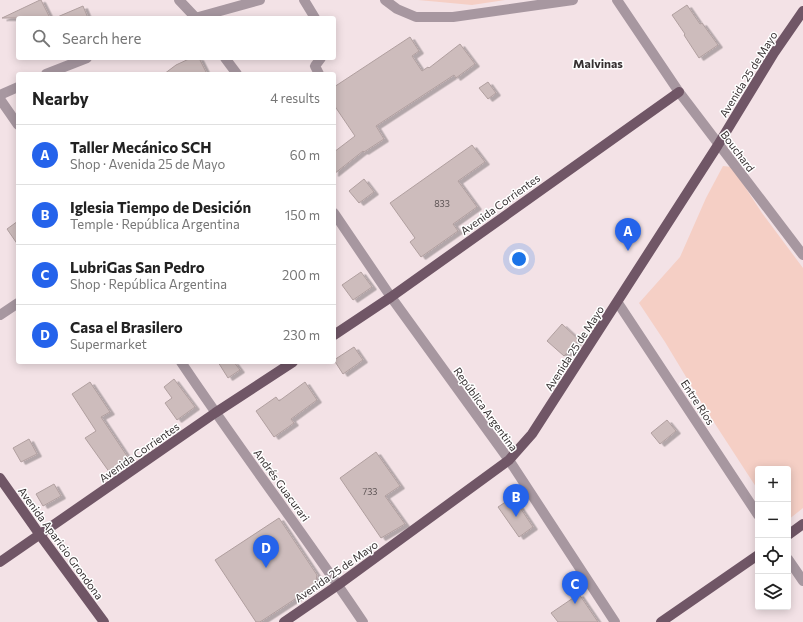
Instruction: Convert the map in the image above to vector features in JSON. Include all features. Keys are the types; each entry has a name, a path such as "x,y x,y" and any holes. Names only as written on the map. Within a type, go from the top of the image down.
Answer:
{"main road":[{"name":"Avenida 25 de Mayo","path":"284,622 338,585 509,460 532,434 618,303 774,53 803,11"},
{"name":"Avenida Corrientes","path":"336,334 391,297 679,92"},
{"name":"Avenida Corrientes","path":"0,562 215,413 290,364"},
{"name":"Avenida Aparicio Grondona","path":"0,478 104,622"},
{"path":"791,532 803,524"},
{"path":"661,622 755,557"}],"street":[{"path":"179,0 194,16"},
{"path":"203,16 260,0"},
{"path":"304,0 314,16"},
{"path":"385,0 397,9 416,17 453,17 573,0"},
{"name":"Bouchard","path":"617,0 679,92 803,255"},
{"path":"51,72 82,60"},
{"path":"227,60 236,72"},
{"path":"319,72 316,66 320,60"},
{"path":"0,95 16,88"},
{"path":"0,99 16,122"},
{"name":"República Argentina","path":"336,216 391,297 509,460 615,622"},
{"name":"Entre Ríos","path":"618,303 755,510"},
{"path":"0,316 16,304"},
{"name":"Andrés Guacurari","path":"182,364 215,413 363,622"},
{"path":"791,563 803,581"}],"shaded area":[{"path":"418,0 505,0 472,5"},
{"path":"723,166 732,167 762,213 803,268 803,508 791,518 791,466 755,466 755,485 639,303 680,257 706,198"}],"building":[{"path":"40,0 49,16 16,16 16,18 2,18"},
{"path":"687,5 700,24 702,23 718,45 699,58 672,15"},
{"path":"83,6 87,16 60,16"},
{"path":"410,37 419,51 412,56 422,71 428,67 429,68 460,44 475,64 456,78 454,75 376,126 384,139 364,152 363,151 336,172 336,150 355,136 336,108 336,86"},
{"path":"187,60 200,60 206,72 167,72 176,65"},
{"path":"488,82 496,93 488,99 479,88"},
{"path":"472,145 485,162 458,181 477,207 453,224 458,231 421,257 410,242 415,238 390,203"},
{"path":"364,179 374,192 359,203 349,191"},
{"path":"16,222 16,242 7,229"},
{"path":"361,272 372,287 353,300 342,285"},
{"path":"562,324 579,340 564,356 547,341"},
{"path":"354,347 363,360 343,374 336,363 336,359"},
{"path":"219,364 236,364 240,370 228,378"},
{"path":"174,379 195,407 177,420 165,403 172,398 164,387"},
{"path":"90,382 110,412 101,417 129,459 110,473 85,438 96,431 72,394"},
{"path":"305,382 317,400 291,419 294,423 274,437 256,411 276,397 279,401"},
{"path":"667,420 676,431 660,444 651,433"},
{"path":"29,439 37,454 21,462 13,448"},
{"path":"376,452 400,486 385,496 405,524 381,538 340,478"},
{"path":"54,484 61,496 43,506 36,494"},
{"path":"513,497 533,527 519,537 498,507"},
{"path":"279,518 317,575 315,586 260,622 256,622 215,560"},
{"path":"579,594 598,622 558,622 551,613"}],"place":[{"name":"Taller Mecánico SCH","path":"628,251"},
{"name":"Iglesia Tiempo de Desición","path":"516,517"},
{"name":"Casa el Brasilero","path":"266,568"},
{"name":"LubriGas San Pedro","path":"575,604"}],"district":[{"name":"Malvinas","path":"598,63"}]}
